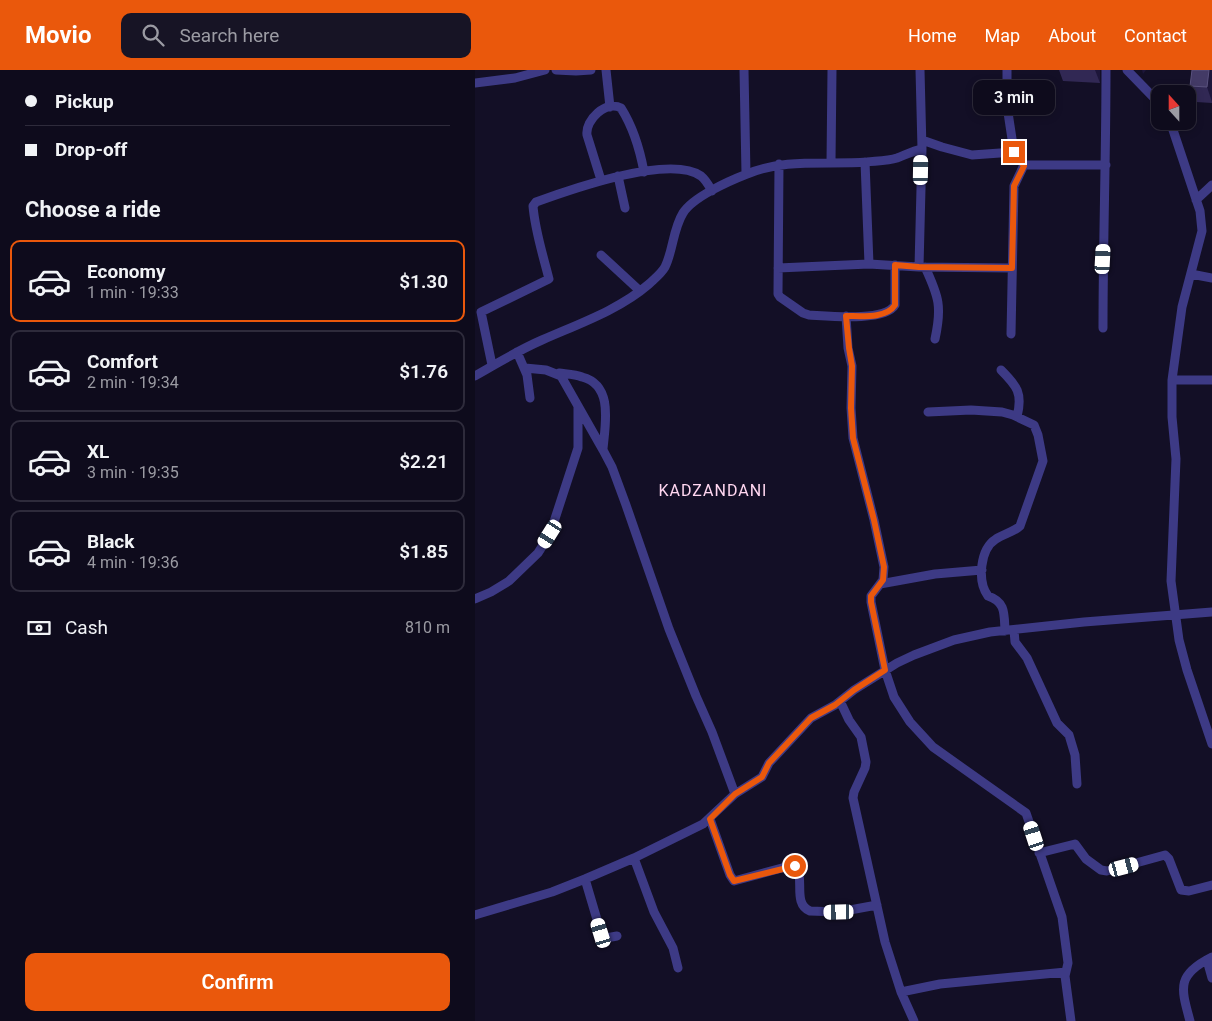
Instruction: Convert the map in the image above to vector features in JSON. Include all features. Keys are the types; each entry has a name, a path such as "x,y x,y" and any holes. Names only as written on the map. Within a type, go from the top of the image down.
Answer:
{"street":[{"path":"475,83 515,78 545,70"},
{"path":"556,70 576,72 591,70"},
{"path":"606,70 610,107"},
{"path":"744,70 746,174"},
{"path":"831,162 832,70"},
{"path":"920,70 922,267 935,291 939,307 940,318 935,339"},
{"path":"1007,70 1007,106 1014,152 1024,166"},
{"path":"1103,328 1102,274 1106,165 1106,70"},
{"path":"1127,70 1151,95"},
{"path":"601,180 587,131 588,125 598,112 610,107 619,106 627,118 641,152 644,172"},
{"path":"1173,130 1201,217 1202,231 1182,307 1172,380 1172,417 1176,459 1171,581 1175,614 1187,670 1212,744"},
{"path":"921,140 972,155 1014,152"},
{"path":"475,376 517,352 618,305 640,291 663,270 683,212 712,191 746,174 779,164 865,162 894,159 909,152 922,150"},
{"path":"865,162 869,264"},
{"path":"779,164 778,268 779,294 784,300 809,315 866,316 883,314 892,310 895,305 895,265"},
{"path":"1024,166 1106,165"},
{"path":"1011,334 1014,186 1024,166"},
{"path":"492,366 481,312 549,279 540,246 533,204 601,180 644,172 674,170 692,172 701,176 712,191"},
{"path":"619,176 625,208"},
{"path":"1196,200 1212,185"},
{"path":"601,255 640,291"},
{"path":"778,268 869,264 922,267 1012,268"},
{"path":"1191,274 1212,278"},
{"path":"846,316 852,366 851,408 853,438 884,567 883,580 871,596 871,602 885,670 894,697 902,711 926,740 1025,813 1062,917 1068,963 1066,972 1071,1021"},
{"path":"517,352 529,380 530,398"},
{"path":"525,368 538,368 559,374 584,377 593,382 603,394 606,408 603,450"},
{"path":"1001,370 1012,381 1020,398 1017,417"},
{"path":"559,374 603,450 621,490 669,629 695,696 712,732 735,794"},
{"path":"1172,380 1212,380"},
{"path":"475,598 491,592 509,581 538,554 550,534 578,448 578,406"},
{"path":"927,412 971,410 1002,412 1034,425 1037,429 1043,457 1042,466 1025,508 1020,526 991,543 984,555 982,570 983,587 989,596 998,599 1001,603 1009,630 1015,642 1025,655 1057,723 1069,735 1075,754 1077,784"},
{"path":"880,584 935,574 982,570"},
{"path":"475,915 585,880 703,824 735,794 762,777 769,763 809,720 903,659 966,637 1009,630 1212,612"},
{"path":"840,701 849,720 861,737 866,762 853,792 853,798 885,942 901,992 914,1021"},
{"path":"710,819 730,875 734,881 793,865 797,867 799,873 800,900 806,910 839,912 877,905"},
{"path":"1039,853 1075,844 1085,859 1101,870 1107,871 1165,855 1169,858 1181,890 1189,891 1212,885"},
{"path":"634,858 653,912 673,948 678,968"},
{"path":"585,880 601,933 606,938 617,936"},
{"path":"1191,1021 1183,991 1187,974 1210,959 1212,978"},
{"path":"901,992 940,984 1066,972"}],"building":[{"path":"1192,70 1209,70 1207,87 1190,85"}],"district":[{"name":"KADZANDANI","path":"713,490"}],"route":[{"path":"795,866 741,881 736,882 732,880 710,819 735,794 762,777 769,763 806,722 835,705 885,670 871,602 871,596 883,580 884,567 853,438 851,408 853,380 846,316 883,314 892,310 895,305 895,265 1012,268 1014,186 1024,166 1014,152"}]}
